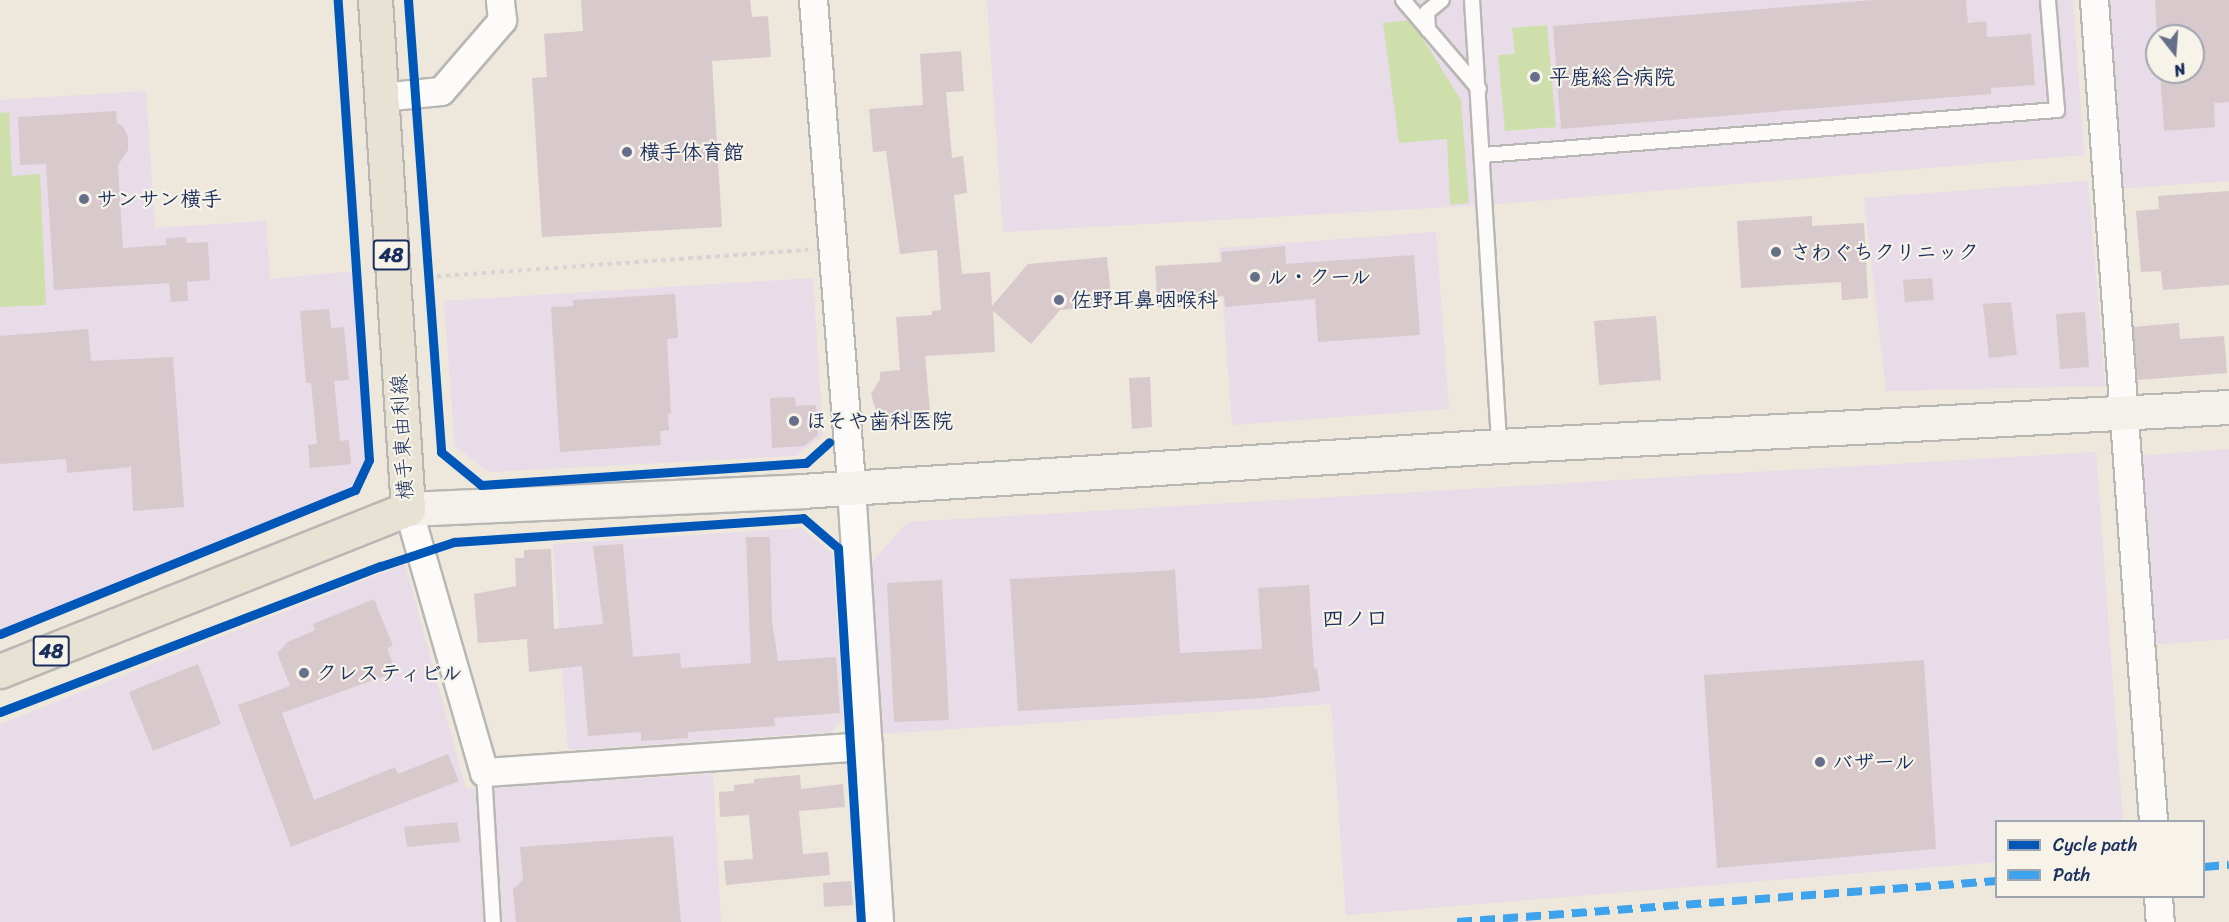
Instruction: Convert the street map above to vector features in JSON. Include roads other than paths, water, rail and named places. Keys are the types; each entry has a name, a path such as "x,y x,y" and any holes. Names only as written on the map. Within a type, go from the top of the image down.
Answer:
{"main road":[{"name":"横手東由利線","path":"0,671 408,509 375,0"}],"street":[{"path":"381,97 441,91 502,20 500,0"},
{"path":"813,0 851,488 879,922"},
{"path":"2094,0 2126,414 2153,820"},
{"path":"868,746 484,772 408,509 851,488 1499,447 2126,414 2229,406"},
{"path":"2158,898 2160,922"}],"lane":[{"path":"1403,0 1408,0"},
{"path":"1403,0 1479,89"},
{"path":"1428,30 1427,12 1442,0"},
{"path":"1473,0 1499,447"},
{"path":"1483,155 2057,110 2048,0"},
{"path":"484,772 493,922"}],"place":[{"name":"平鹿総合病院","path":"1535,77"},
{"name":"横手体育館","path":"627,152"},
{"name":"サンサン横手","path":"84,199"},
{"name":"さわぐちクリニック","path":"1776,252"},
{"name":"ル・クール","path":"1255,277"},
{"name":"佐野耳鼻咽喉科","path":"1059,300"},
{"name":"ほそや歯科医院","path":"794,421"},
{"name":"クレスティビル","path":"304,673"},
{"name":"バザール","path":"1820,762"}],"district":[{"name":"四ノ口","path":"1355,619"}]}
